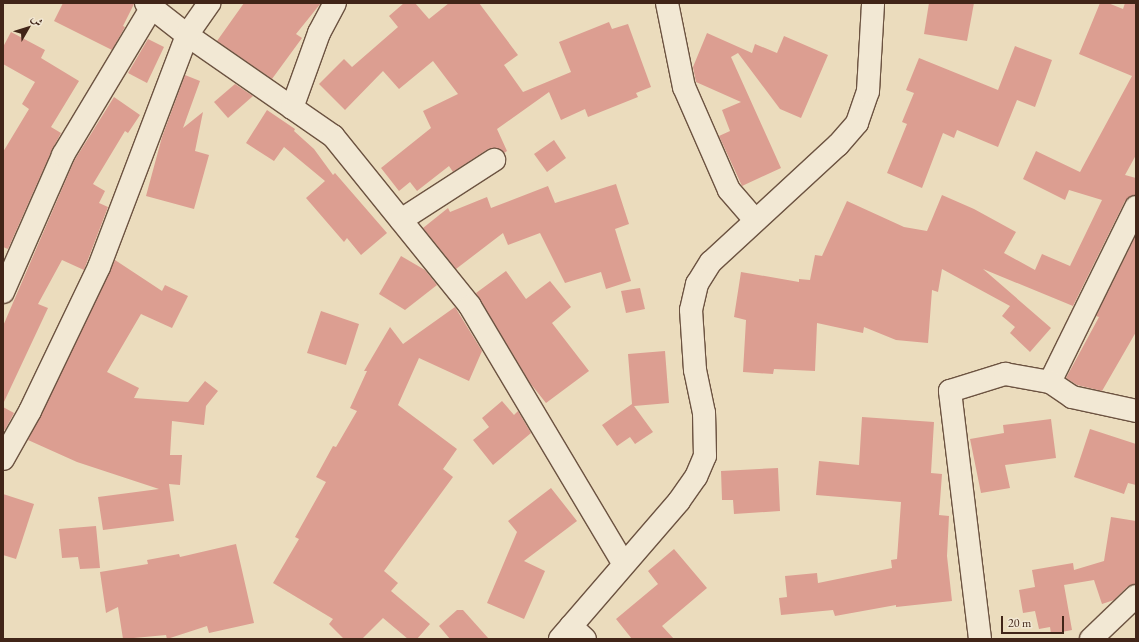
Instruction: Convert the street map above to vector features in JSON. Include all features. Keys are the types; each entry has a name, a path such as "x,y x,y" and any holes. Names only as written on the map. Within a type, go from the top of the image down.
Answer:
{"street":[{"path":"3,459 30,412 99,266 187,35 209,3"},
{"path":"292,108 319,33 335,3"},
{"path":"666,3 684,87 729,190 755,220"},
{"path":"572,635 623,563 679,501 696,477 705,456 704,413 695,370 691,310 696,284 711,262 838,145 857,123 868,91 873,3"},
{"path":"3,292 63,155 149,5 187,35 333,136 470,306 623,563"},
{"path":"401,220 494,160"},
{"path":"1050,382 1136,207"},
{"path":"980,639 950,391 1004,374 1050,382 1072,397 1136,411"},
{"path":"1091,639 1136,596"}],"building":[{"path":"63,3 134,4 123,26 125,27 112,50 54,21"},
{"path":"244,3 321,3 296,34 302,38 272,79 217,41"},
{"path":"404,3 415,3 429,19 449,3 479,3 518,55 504,65 523,92 571,72 559,42 609,22 612,29 628,24 651,87 636,93 638,97 588,117 585,109 561,120 549,92 497,129 507,151 504,153 494,148 488,149 453,172 449,166 417,191 410,182 399,191 381,168 431,128 423,111 458,94 433,61 399,89 383,71 345,110 319,84 344,59 352,67 398,27 389,16"},
{"path":"929,3 974,3 967,41 924,34"},
{"path":"1100,3 1108,3 1123,9 1125,3 1136,3 1136,155 1125,175 1136,178 1136,195 1125,201 1073,306 983,269 1051,328 1030,352 1010,333 1015,327 1002,316 1010,306 942,269 938,292 932,290 928,343 896,340 864,327 863,333 817,323 815,371 774,369 773,374 743,372 746,320 734,317 741,272 799,282 799,279 810,280 815,255 822,256 847,201 904,227 927,231 942,195 974,209 1016,232 1004,253 1035,270 1042,254 1070,266 1102,200 1069,190 1065,200 1023,179 1036,151 1080,172 1132,76 1079,54"},
{"path":"11,32 45,50 41,58 79,81 51,127 61,133 8,249 3,247 3,152 29,109 22,104 35,82 3,64 3,47"},
{"path":"707,33 752,53 755,44 777,53 784,36 828,55 801,118 780,109 738,53 731,57 781,168 742,186 719,136 730,131 722,110 741,102 696,82 693,67"},
{"path":"148,39 164,47 147,83 128,73"},
{"path":"1015,46 1052,60 1035,107 1017,100 998,147 957,130 954,138 943,133 922,188 887,173 907,124 902,122 914,93 906,90 919,58 998,90"},
{"path":"185,75 200,81 183,128 203,112 195,151 209,155 194,209 146,196 162,137"},
{"path":"235,84 253,96 228,118 214,102"},
{"path":"114,97 140,115 128,133 125,131 93,184 105,191 99,203 108,207 84,270 62,260 38,304 48,308 3,404 3,326 74,161"},
{"path":"267,110 295,129 294,131 314,149 333,175 335,173 387,233 361,255 347,238 344,242 306,198 325,181 284,147 274,161 246,143"},
{"path":"554,140 566,158 547,172 534,154"},
{"path":"616,184 629,224 615,229 631,281 606,289 601,272 565,283 540,233 508,245 503,233 456,269 423,228 448,208 450,212 487,197 491,208 548,186 555,203"},
{"path":"1136,235 1136,332 1102,391 1077,385 1066,378 1099,317 1096,316"},
{"path":"401,256 425,270 437,285 405,310 379,294"},
{"path":"115,260 162,291 165,285 188,296 172,328 141,314 107,372 139,388 134,398 188,402 205,381 218,391 206,406 204,425 172,421 170,455 182,455 180,485 169,484 174,521 103,530 98,497 159,489 77,462 28,440"},
{"path":"506,271 526,299 550,281 571,307 552,323 589,371 546,403 530,383 476,293"},
{"path":"640,288 645,309 626,313 621,291"},
{"path":"455,307 482,351 469,381 419,358 398,405 457,449 443,469 453,477 384,571 398,583 391,591 430,624 417,639 408,639 383,618 362,639 344,639 329,624 333,619 273,583 299,539 295,537 326,482 316,477 333,446 336,447 357,411 350,408 367,371 364,371 390,327 403,344"},
{"path":"321,311 359,324 346,365 307,353"},
{"path":"665,351 669,403 634,406 653,432 635,444 630,437 617,446 602,425 632,404 628,354"},
{"path":"502,401 514,415 518,411 531,433 493,465 473,440 489,427 482,418"},
{"path":"3,407 14,413 5,430 3,429"},
{"path":"862,417 934,422 931,473 942,474 939,515 949,516 947,556 952,601 896,607 896,605 835,616 833,610 781,615 779,598 787,597 785,576 817,573 818,583 892,568 891,560 897,559 901,502 816,495 819,461 859,465"},
{"path":"1051,419 1056,458 1005,465 1010,488 981,493 970,439 1004,433 1003,425"},
{"path":"1090,429 1136,444 1136,485 1128,483 1124,494 1074,477"},
{"path":"778,468 780,511 734,514 733,500 722,500 721,471"},
{"path":"551,488 577,521 524,561 545,571 524,619 487,603 517,532 508,521"},
{"path":"3,494 34,504 16,559 3,555"},
{"path":"1111,517 1136,521 1136,584 1127,587 1114,600 1102,604 1094,580 1064,585 1072,630 1051,634 1050,627 1039,629 1035,611 1023,613 1019,590 1035,587 1032,570 1073,563 1074,570 1104,561"},
{"path":"96,526 100,568 80,569 78,557 62,558 59,529"},
{"path":"236,544 254,623 209,633 207,626 167,639 166,635 123,639 118,607 106,613 100,572 148,564 147,560 179,554 180,557"},
{"path":"674,549 707,588 662,626 674,639 632,639 616,619 658,584 648,571"},
{"path":"457,610 463,610 489,639 450,639 439,626"}]}
